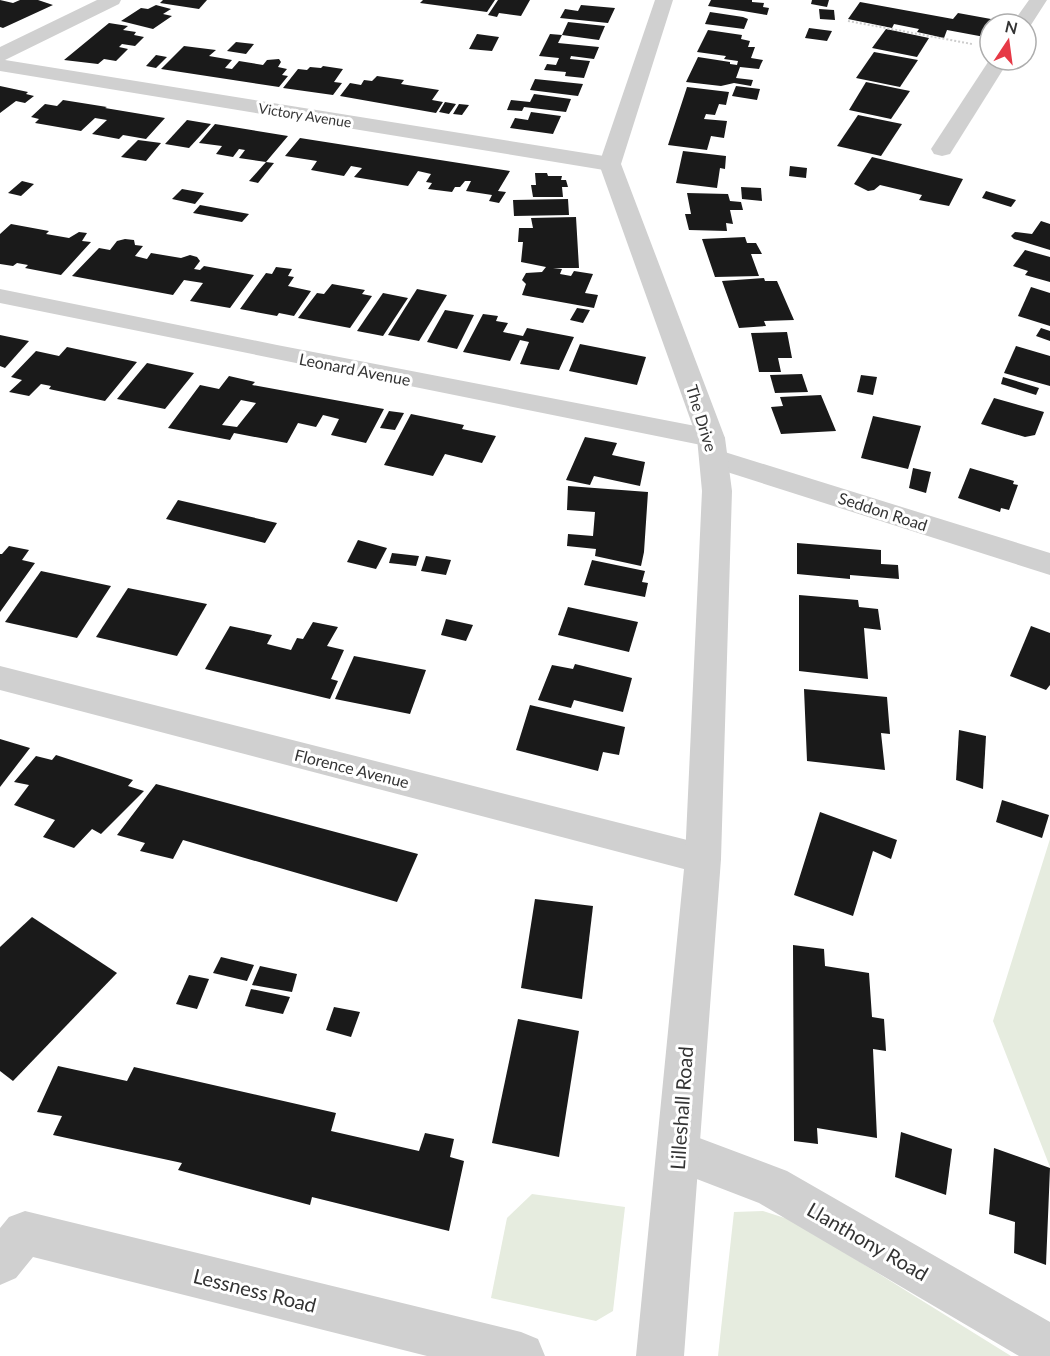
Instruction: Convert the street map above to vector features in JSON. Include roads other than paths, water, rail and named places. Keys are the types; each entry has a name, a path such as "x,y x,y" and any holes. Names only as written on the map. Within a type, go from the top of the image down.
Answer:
{"street":[{"path":"0,55 112,0"},
{"path":"609,164 664,0"},
{"name":"Victory Avenue","path":"0,65 609,164"},
{"path":"942,149 991,72"},
{"name":"The Drive","path":"609,164 713,448 716,539 703,859"},
{"name":"Leonard Avenue","path":"0,296 713,448"},
{"name":"Seddon Road","path":"713,448 1050,564"},
{"name":"Florence Avenue","path":"0,678 703,859"},
{"name":"Lilleshall Road","path":"660,1356 703,859"},
{"name":"Llanthony Road","path":"678,1151 772,1186 1050,1348"},
{"name":"Lessness Road","path":"0,1262 25,1233 521,1356"}]}
